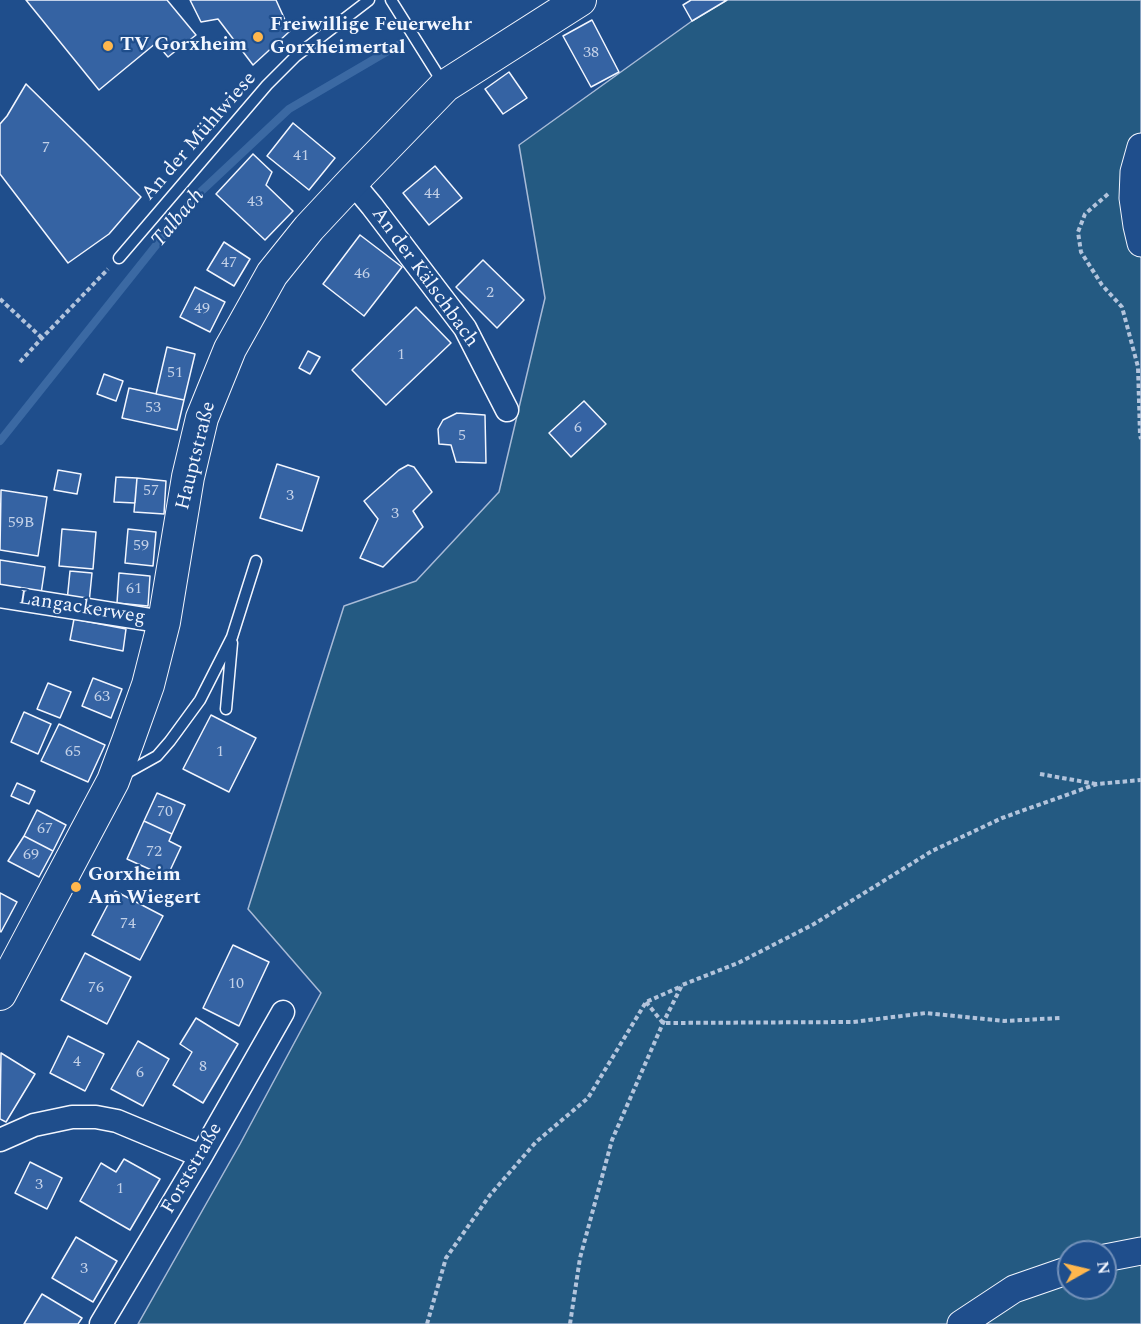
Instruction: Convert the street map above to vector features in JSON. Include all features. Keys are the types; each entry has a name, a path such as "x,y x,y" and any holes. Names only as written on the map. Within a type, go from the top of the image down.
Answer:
{"main road":[{"name":"Hauptstraße","path":"0,994 113,781 148,685 164,622 188,477 202,418 230,349 272,274 309,228 445,86 579,0"}],"street":[{"path":"1138,160 1133,198 1141,243"},
{"name":"An der Kälschbach","path":"352,182 465,328 507,410"},
{"name":"Langackerweg","path":"0,596 164,622"},
{"name":"Forststraße","path":"101,1324 283,1012"},
{"path":"0,1140 34,1125 72,1117 96,1117 117,1121 201,1156"},
{"path":"1117,1256 1141,1251"},
{"path":"961,1324 1014,1289 1057,1274"}],"lane":[{"name":"An der Mühlwiese","path":"119,258 267,85 296,56 369,0"},
{"path":"391,0 445,86"},
{"path":"113,781 157,756 200,700 232,637 256,561"},
{"path":"226,709 232,637"}],"path":[{"path":"1138,160 1084,214 1078,232 1081,252 1102,285 1122,307 1138,367 1141,439"},
{"path":"20,362 119,258"},
{"path":"0,299 42,338"},
{"path":"1040,774 1097,784"},
{"path":"427,1324 446,1258 490,1195 536,1142 588,1098 646,1002 738,963 814,924 932,851 1002,818 1097,784 1141,780"},
{"path":"570,1324 580,1258 612,1140 682,985"},
{"path":"646,1002 663,1023"},
{"path":"663,1023 853,1022 926,1013 1004,1021 1061,1018"}],"shaded area":[{"path":"727,0 1141,0 1141,1324 138,1324 240,1144 321,993 248,909 344,606 416,581 499,492 545,298 519,145 692,21"}],"building":[{"name":"TV Gorxheim","path":"26,0 167,0 196,35 168,57 156,43 99,90"},
{"name":"Freiwillige Feuerwehr Gorxheimertal","path":"190,0 276,0 290,31 253,65 218,19 201,22"},
{"path":"691,0 727,0 692,21 683,5"},
{"path":"592,20 619,72 591,87 563,36"},
{"path":"509,72 527,98 503,114 485,89"},
{"path":"26,84 141,197 109,234 68,263 0,174 0,124"},
{"path":"293,123 335,158 309,190 267,156"},
{"path":"253,154 272,172 266,185 293,211 265,240 216,194"},
{"path":"435,166 462,198 429,225 403,193"},
{"path":"360,235 402,267 364,316 323,284"},
{"path":"224,242 250,259 234,286 207,270"},
{"path":"483,260 524,300 497,328 456,287"},
{"path":"195,287 225,302 210,332 180,317"},
{"path":"416,307 451,343 386,405 352,370"},
{"path":"167,347 195,354 184,400 156,394"},
{"path":"308,351 320,357 310,374 299,368"},
{"path":"104,374 123,381 116,401 97,394"},
{"path":"129,388 184,400 177,430 122,418"},
{"path":"584,401 606,424 571,457 549,433"},
{"path":"457,413 485,415 486,463 456,462 451,445 439,444 438,429 443,420"},
{"path":"277,464 319,477 302,531 260,518"},
{"path":"408,465 414,467 432,492 413,511 423,527 383,567 360,558 378,519 364,501 399,470"},
{"path":"58,470 81,474 77,494 54,490"},
{"path":"116,477 137,478 135,503 114,502"},
{"path":"137,478 166,481 164,514 134,512"},
{"path":"1,490 47,497 38,556 0,550"},
{"path":"62,529 96,532 93,569 59,566"},
{"path":"128,529 156,532 153,566 125,563"},
{"path":"0,560 45,567 41,594 0,587"},
{"path":"70,571 92,573 89,603 67,601"},
{"path":"119,573 150,576 148,606 117,603"},
{"path":"74,619 126,629 123,651 70,640"},
{"path":"93,678 122,689 111,718 82,706"},
{"path":"48,683 71,692 60,718 37,709"},
{"path":"24,712 51,724 38,754 11,742"},
{"path":"211,715 256,738 229,792 183,769"},
{"path":"59,724 105,745 88,782 41,761"},
{"path":"17,783 35,791 29,804 11,796"},
{"path":"157,793 185,805 172,834 144,821"},
{"path":"37,810 66,825 53,851 24,836"},
{"path":"144,821 172,834 169,841 181,847 167,877 127,859"},
{"path":"24,836 53,851 39,877 8,861"},
{"path":"115,891 163,916 140,960 92,935"},
{"path":"0,893 17,902 1,932 0,931"},
{"path":"233,945 269,962 239,1026 203,1008"},
{"path":"85,953 131,977 107,1024 61,1000"},
{"path":"196,1018 238,1044 203,1103 173,1085 192,1052 180,1044"},
{"path":"68,1036 104,1054 85,1091 50,1073"},
{"path":"138,1041 169,1059 143,1106 111,1089"},
{"path":"1,1053 35,1074 6,1122 0,1119"},
{"path":"124,1159 160,1179 130,1230 80,1201 101,1163 116,1172"},
{"path":"30,1162 62,1178 47,1209 15,1193"},
{"path":"76,1237 117,1261 93,1302 52,1278"},
{"path":"42,1294 82,1318 78,1324 24,1324"}],"waterway":[{"name":"Talbach","path":"0,441 193,199 289,109 400,44"}],"place":[{"name":"Freiwillige Feuerwehr Gorxheimertal","path":"258,37"},
{"name":"TV Gorxheim","path":"108,46"},
{"name":"Gorxheim Am Wiegert","path":"76,887"}]}
